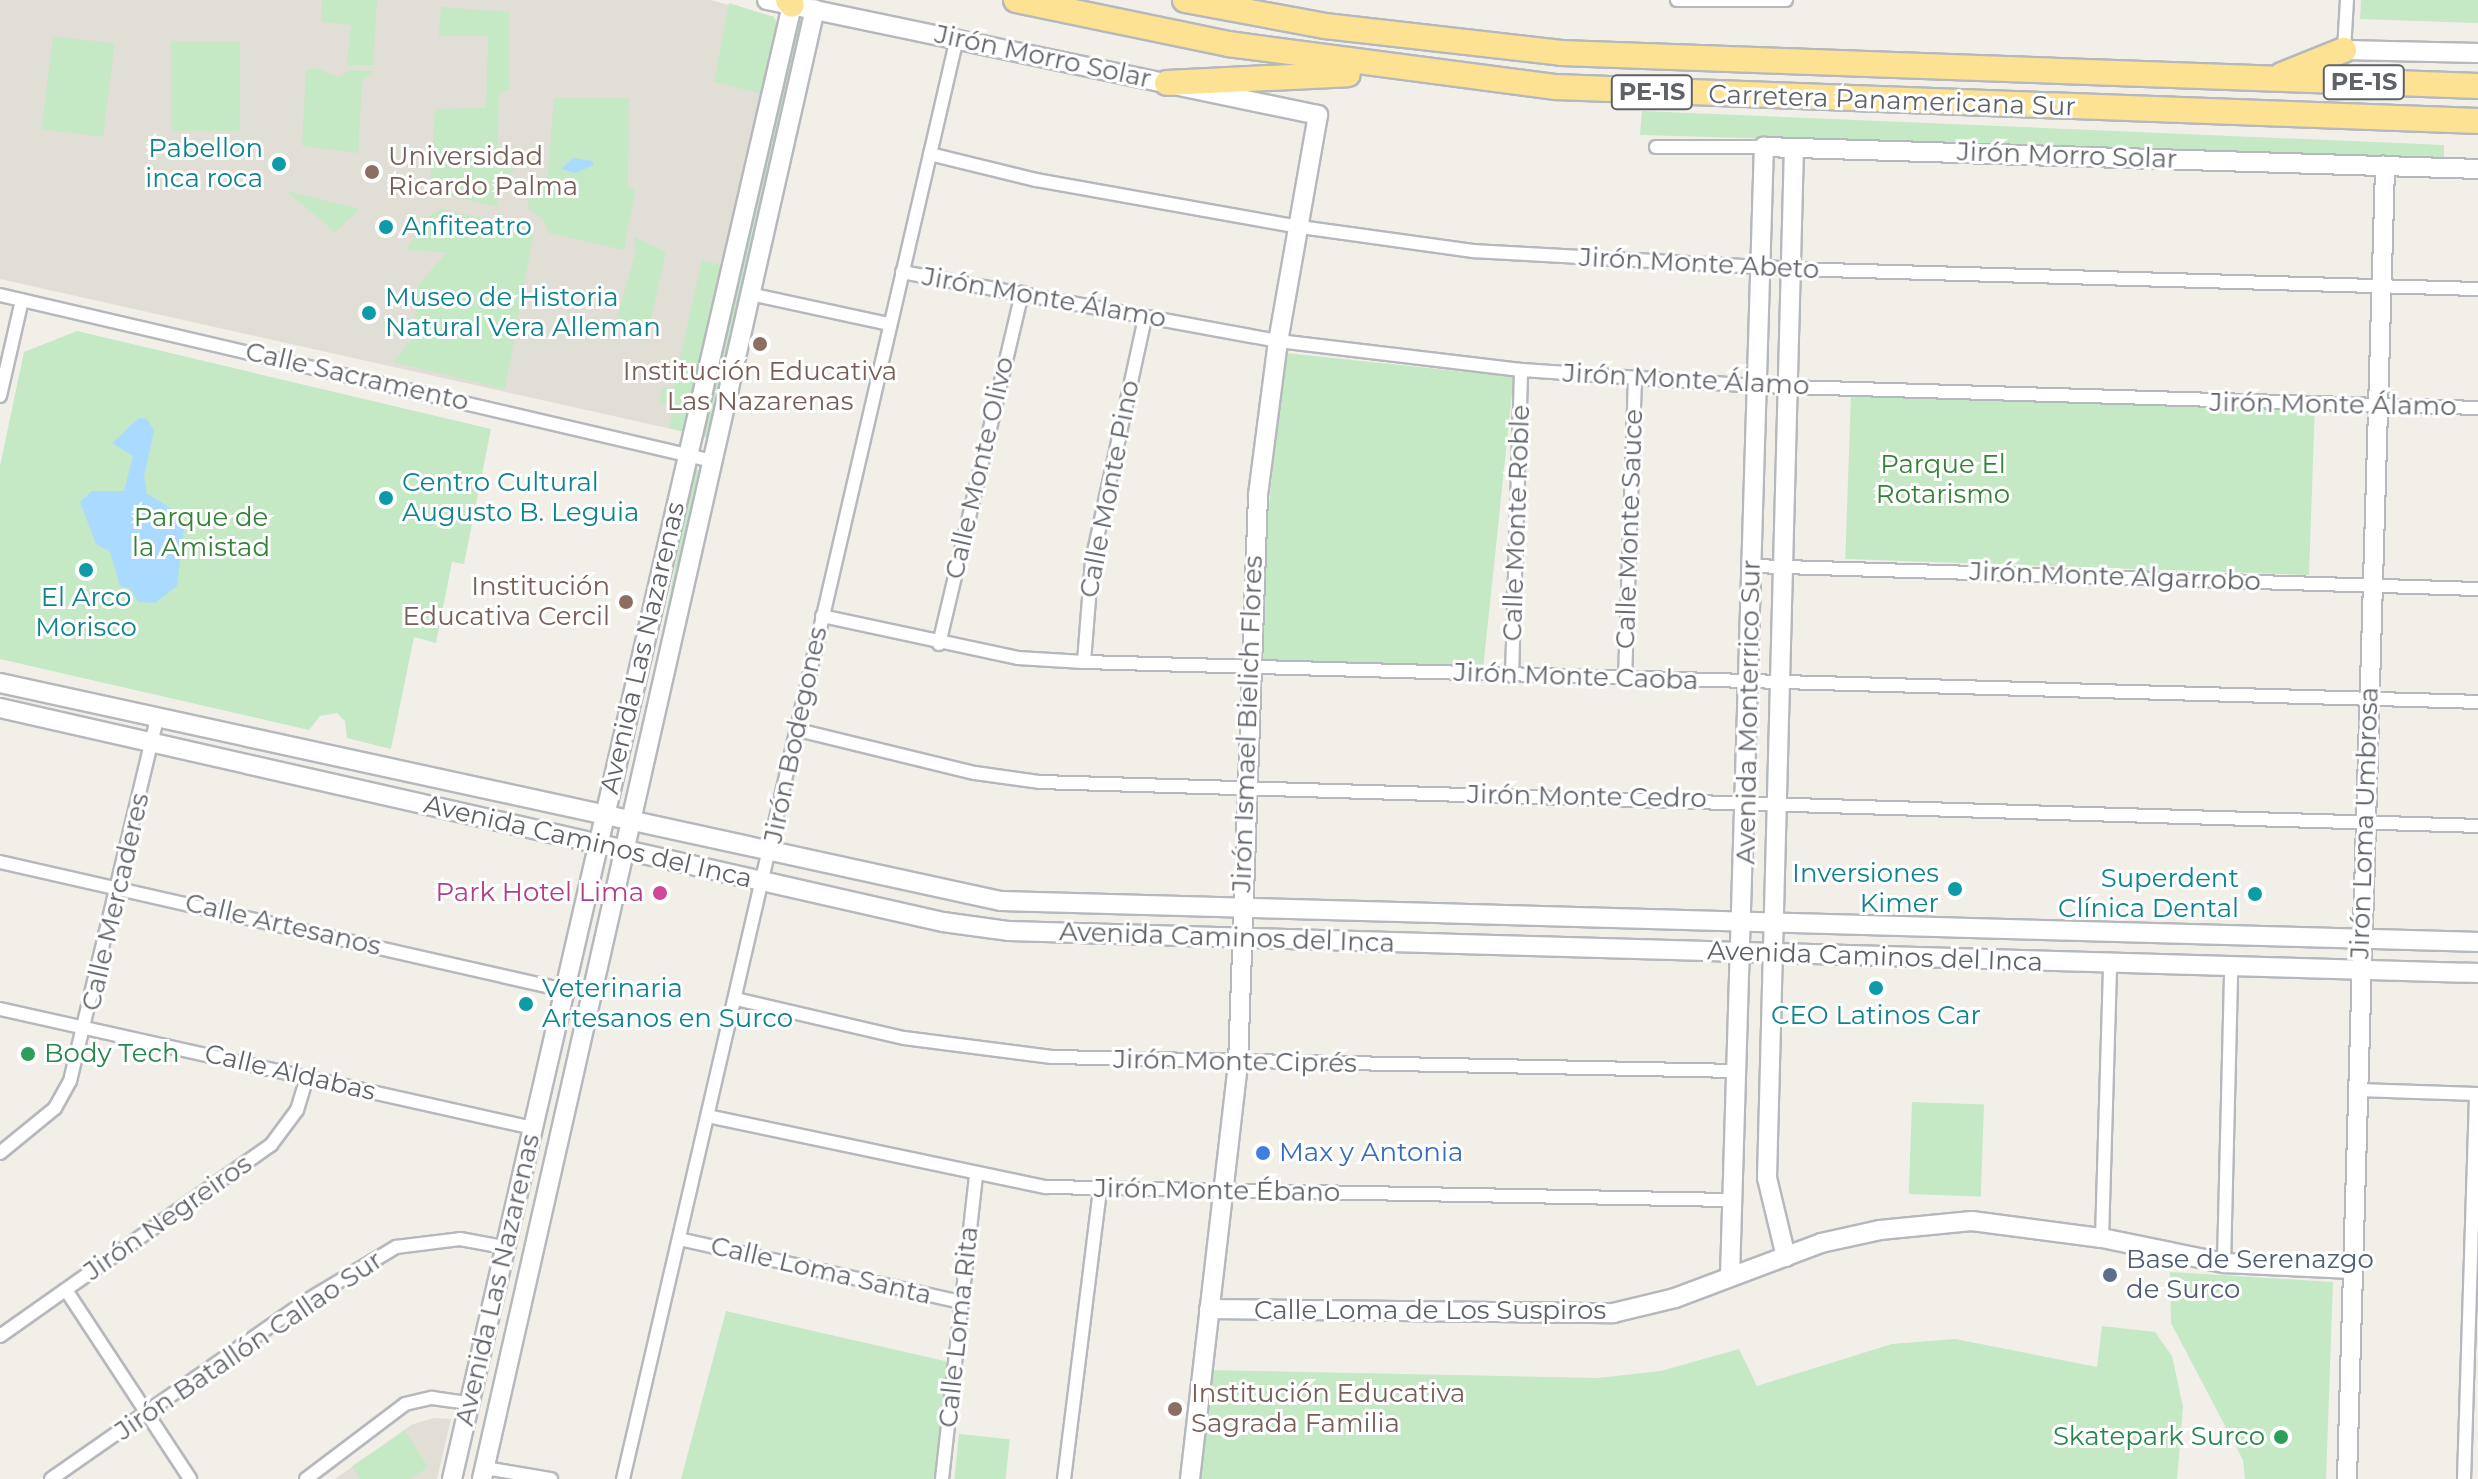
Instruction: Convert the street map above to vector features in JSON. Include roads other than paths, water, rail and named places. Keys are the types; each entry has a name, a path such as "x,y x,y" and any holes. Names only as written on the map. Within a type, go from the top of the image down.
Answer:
{"highway":[{"name":"Carretera Panamericana Sur","path":"1016,0 1228,44 1416,72 1705,95 2478,121"},
{"name":"Carretera Panamericana Sur","path":"1185,0 1341,28 1561,53 2272,79"},
{"path":"2272,79 2344,50"},
{"path":"1167,83 1416,72"},
{"name":"PE-1S","path":"2272,79 2478,86"}],"street":[{"name":"Jirón Morro Solar","path":"767,0 798,4 1318,115"},
{"path":"1677,0 1786,0"},
{"path":"2347,0 2344,50 2478,53"},
{"name":"Avenida Las Nazarenas","path":"484,1473 750,294 798,4"},
{"name":"Avenida Las Nazarenas","path":"452,1479 688,455 798,4"},
{"name":"Jirón Bodegones","path":"623,1479 771,852 822,616 957,38"},
{"name":"Jirón Ismael Bielich Flores","path":"1190,1479 1238,1064 1248,666 1258,495 1278,341 1318,115"},
{"name":"Jirón Morro Solar","path":"1656,147 1764,147 2478,169"},
{"name":"Avenida Monterrico Sur","path":"1730,1276 1739,1071 1764,147"},
{"name":"Avenida Monterrico Sur","path":"1786,1257 1767,1178 1794,149"},
{"name":"Jirón Monte Abeto","path":"930,154 1036,180 1300,227 1474,251 1761,268 2478,289"},
{"name":"Jirón Loma Umbrosa","path":"2347,1479 2385,166"},
{"name":"Jirón Monte Álamo","path":"902,272 1278,341 1521,370 1758,386 2378,408 2478,408"},
{"name":"Calle Monte Olivo","path":"939,644 1022,293"},
{"path":"750,294 889,324"},
{"name":"Calle Sacramento","path":"0,295 713,461"},
{"path":"0,396 22,300"},
{"name":"Calle Monte Pino","path":"1084,662 1092,561 1145,317"},
{"name":"Calle Monte Roble","path":"1512,676 1521,370"},
{"name":"Calle Monte Sauce","path":"1625,679 1635,379"},
{"name":"Jirón Monte Algarrobo","path":"1753,566 2478,589"},
{"name":"Jirón Monte Caoba","path":"822,616 939,644 1018,658 1084,662 2478,702"},
{"name":"Avenida Caminos del Inca","path":"0,683 158,715 630,823 1001,901 1242,911 2478,942"},
{"name":"Avenida Caminos del Inca","path":"0,708 943,922 1009,931 2478,973"},
{"name":"Calle Mercaderes","path":"0,1153 55,1108 87,1028 158,715"},
{"name":"Jirón Monte Cedro","path":"798,730 975,773 1027,780 1245,789 1746,800 2478,826"},
{"name":"Calle Artesanos","path":"0,862 564,990"},
{"path":"2102,1238 2110,963"},
{"path":"2224,1263 2231,966"},
{"name":"Jirón Monte Ciprés","path":"736,999 981,1051 1238,1064 1739,1071"},
{"name":"Calle Aldabas","path":"0,1009 533,1128"},
{"name":"Jirón Negreiros","path":"0,1336 271,1145 297,1110 307,1077"},
{"path":"2357,1090 2477,1094 2472,1420 2464,1479"},
{"name":"Jirón Monte Ébano","path":"708,1116 976,1175 1100,1190 1732,1200"},
{"name":"Calle Loma Rita","path":"942,1479 976,1175"},
{"path":"1064,1479 1100,1190"},
{"name":"Calle Loma de Los Suspiros","path":"1209,1309 1613,1313 1675,1298 1861,1232 1937,1222 1996,1223 2102,1238 2224,1263 2352,1269"},
{"name":"Jirón Batallón Callao Sur","path":"51,1479 308,1300 396,1247 460,1239 504,1247"},
{"name":"Calle Loma Santa","path":"679,1239 962,1302"},
{"path":"66,1290 190,1479"},
{"path":"306,1479 405,1404 432,1398 469,1403"},
{"path":"484,1473 551,1479"}],"water":[{"path":"573,158 592,161 594,165 575,173 561,169"},
{"path":"139,418 147,419 154,431 144,476 147,494 176,511 184,528 177,586 155,603 138,602 130,588 120,586 110,552 96,544 80,502 92,491 124,491 133,456 112,443"}],"place":[{"name":"Pabellon inca roca","path":"279,164"},
{"name":"Universidad Ricardo Palma","path":"372,172"},
{"name":"Anfiteatro","path":"386,227"},
{"name":"Museo de Historia Natural Vera Alleman","path":"369,313"},
{"name":"Institución Educativa Las Nazarenas","path":"760,344"},
{"name":"Centro Cultural Augusto B. Leguia","path":"386,498"},
{"name":"El Arco Morisco","path":"86,570"},
{"name":"Institución Educativa Cercil","path":"626,602"},
{"name":"Inversiones Kimer","path":"1955,889"},
{"name":"Park Hotel Lima","path":"660,893"},
{"name":"Superdent Clínica Dental","path":"2255,894"},
{"name":"CEO Latinos Car","path":"1876,988"},
{"name":"Veterinaria Artesanos en Surco","path":"526,1004"},
{"name":"Body Tech","path":"28,1054"},
{"name":"Max y Antonia","path":"1263,1153"},
{"name":"Base de Serenazgo de Surco","path":"2110,1275"},
{"name":"Institución Educativa Sagrada Familia","path":"1175,1409"},
{"name":"Skatepark Surco","path":"2281,1437"}],"park label":[{"name":"Parque El Rotarismo","path":"1943,480"},
{"name":"Parque de la Amistad","path":"201,533"}]}
